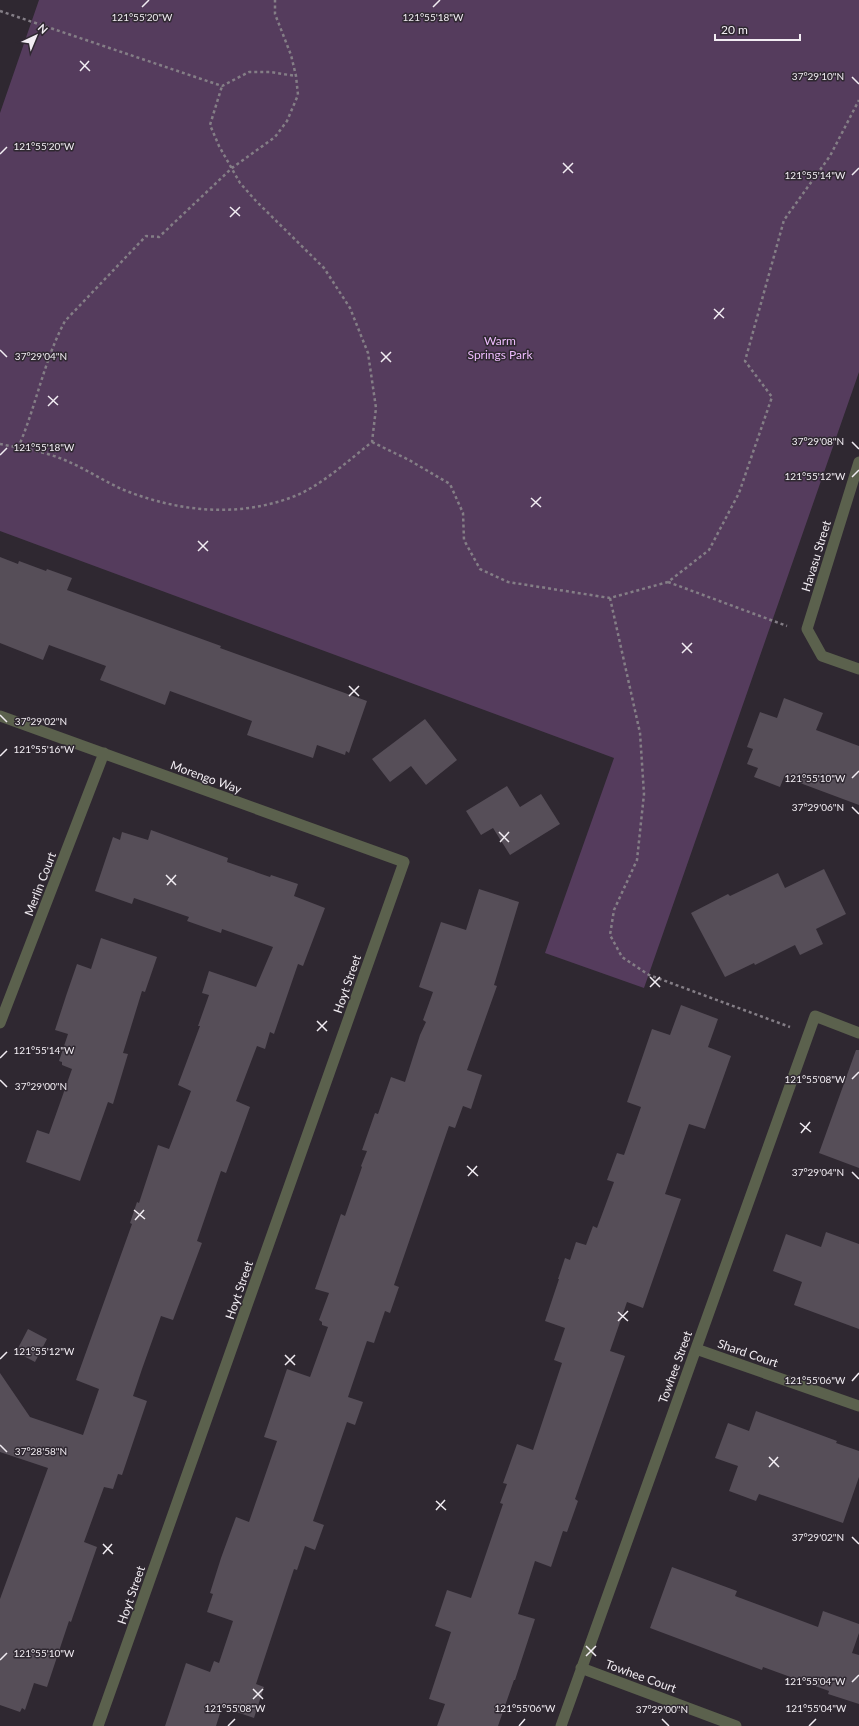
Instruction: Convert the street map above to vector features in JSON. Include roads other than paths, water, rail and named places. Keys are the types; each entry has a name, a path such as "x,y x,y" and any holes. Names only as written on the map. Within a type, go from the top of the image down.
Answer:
{"street":[{"name":"Havasu Street","path":"859,462 807,628 822,656 859,669"},
{"name":"Morengo Way","path":"0,716 404,862"},
{"name":"Merlin Court","path":"0,1023 104,753"},
{"name":"Hoyt Street","path":"98,1726 404,862"},
{"name":"Towhee Street","path":"561,1726 815,1016 859,1033"},
{"name":"Shard Court","path":"696,1349 859,1406"},
{"name":"Towhee Court","path":"581,1668 736,1726"}],"park label":[{"name":"Warm Springs Park","path":"500,347"}]}
